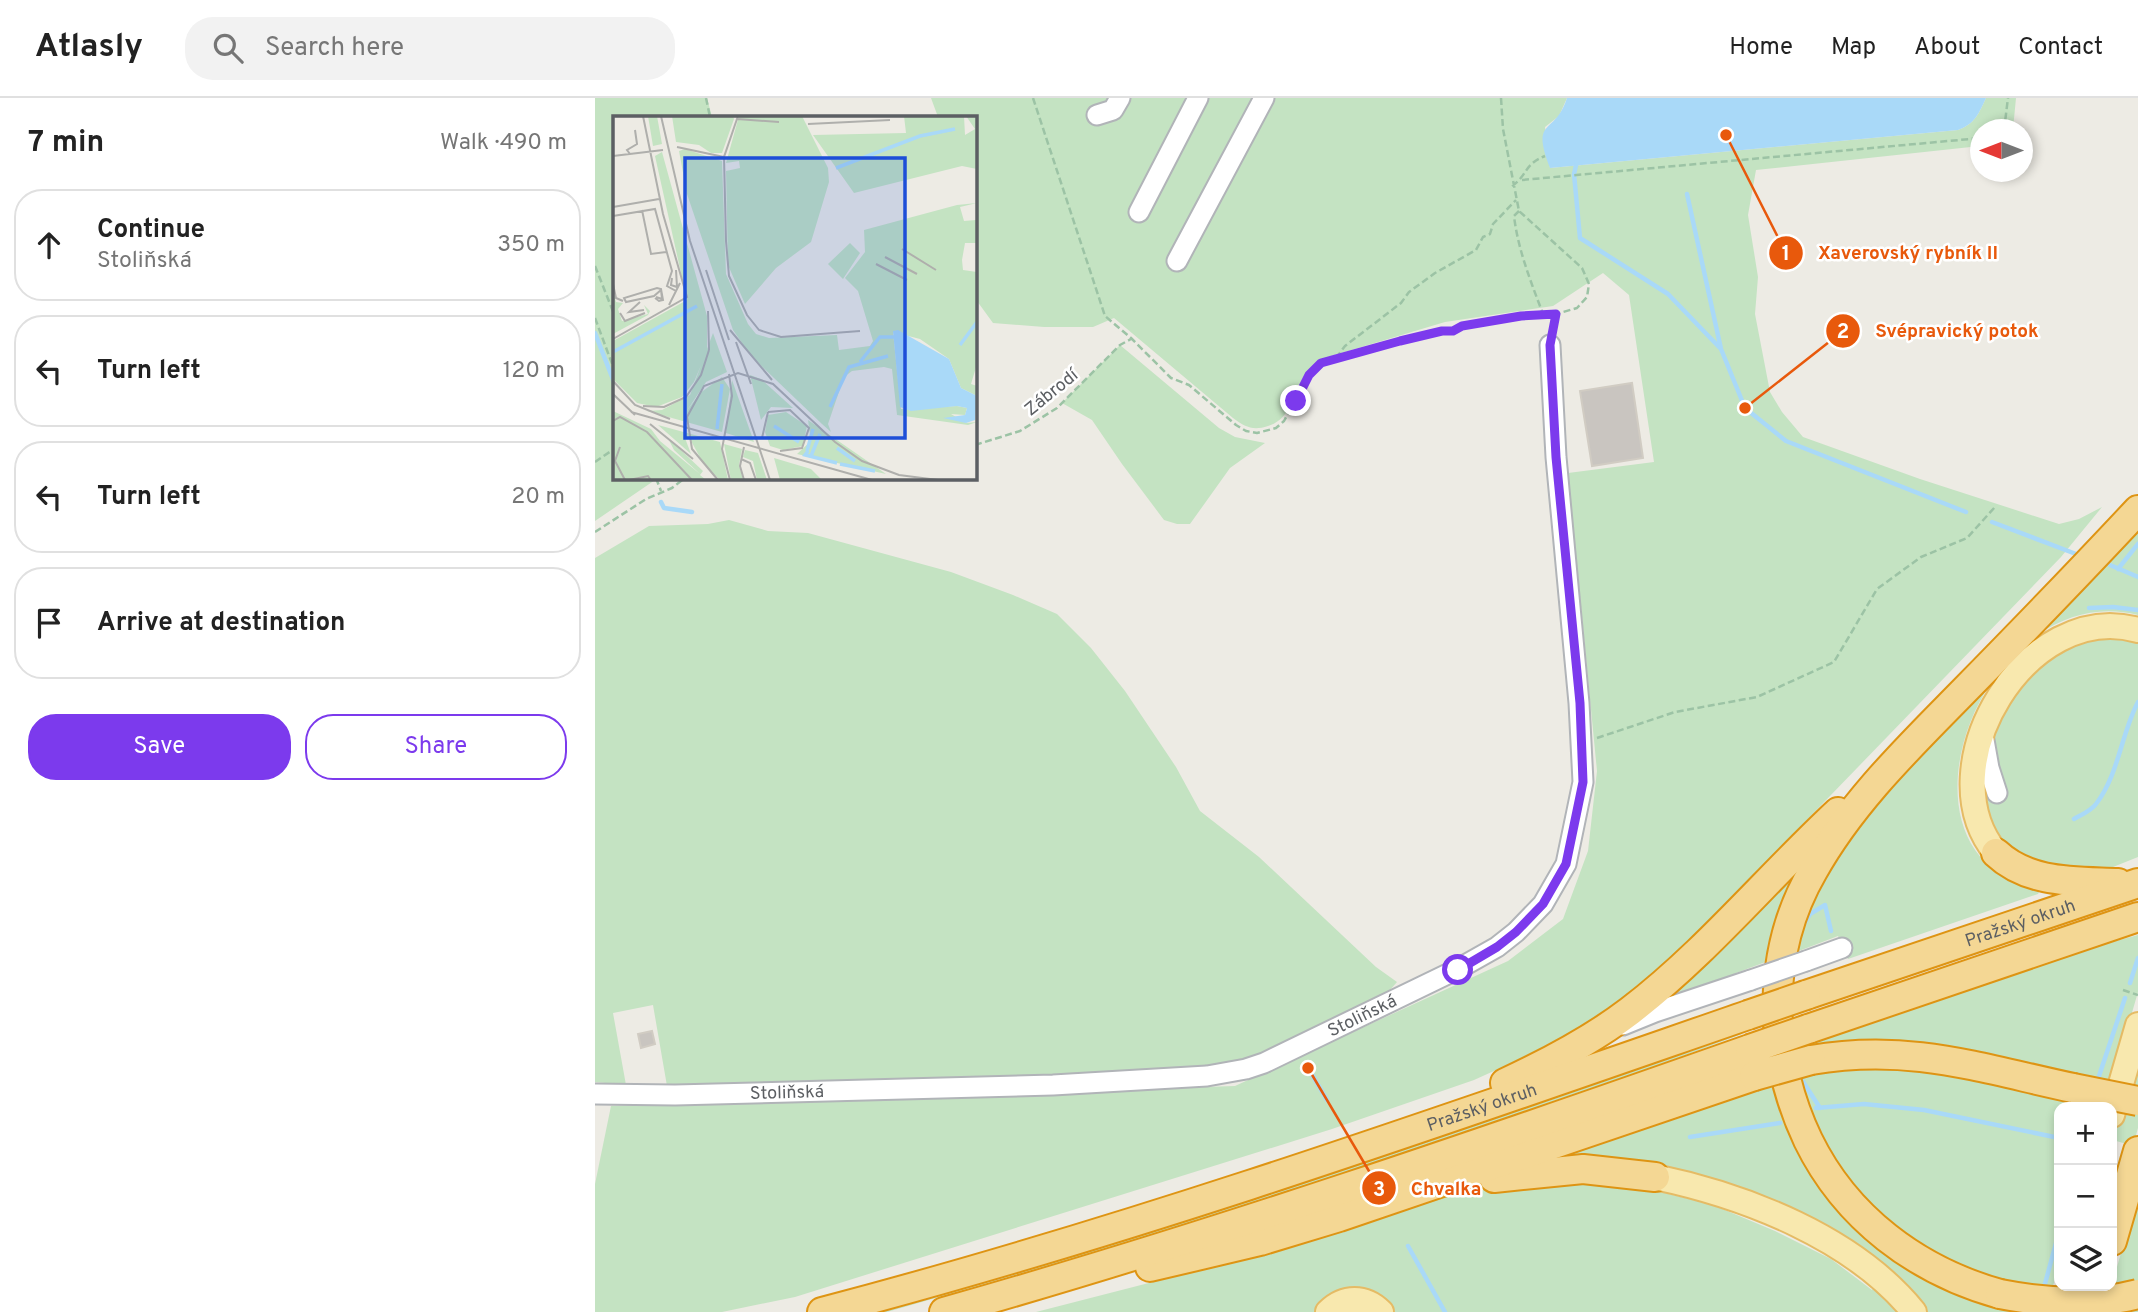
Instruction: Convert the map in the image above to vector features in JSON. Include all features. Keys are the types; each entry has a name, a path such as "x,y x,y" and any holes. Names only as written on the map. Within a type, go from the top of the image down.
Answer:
{"highway":[{"path":"2138,510 1925,732 1846,821 1820,858 1803,889 1790,923 1780,971 1777,1019 1779,1045 1791,1098 1805,1132 1826,1171 1854,1207 1887,1238 1924,1263 1955,1279 2000,1294 2061,1303 2095,1302 2138,1294"},
{"path":"1412,1129 1520,1076 1630,1010 1691,958 1805,842 1925,732"},
{"path":"1996,853 2014,868 2037,876 2125,886"},
{"name":"Pražský okruh","path":"822,1312 1107,1229 1412,1129 2125,886"},
{"name":"Pražský okruh","path":"944,1312 1752,1063 1808,1029 2138,917"},
{"path":"1017,1291 1188,1259 1326,1221 1436,1185 1752,1063 1811,1060 1853,1054 1906,1054 1976,1066 2138,1101"},
{"path":"2117,1201 2138,1151"},
{"path":"1436,1185 1583,1169 1655,1177"},
{"path":"2091,1312 2097,1291"}],"main road":[{"path":"1996,853 1982,833 1972,800 1973,772 1983,733 2007,687 2025,666 2046,648 2069,635 2090,627 2111,626 2138,631"},
{"path":"2116,1102 2138,1026"},
{"path":"1655,1177 1741,1201 1809,1231 1876,1275 1914,1312"},
{"path":"2055,1312 2061,1291"},
{"path":"1328,1312 1338,1304 1353,1300 1368,1302 1381,1312"}],"lane":[{"path":"1097,115 1113,110 1120,98"},
{"path":"1139,212 1198,98"},
{"path":"1177,261 1264,98"},
{"name":"Stoliňská","path":"595,1094 675,1095 1053,1085 1207,1076 1255,1066 1458,970 1497,947 1543,904 1566,864 1583,782 1580,703 1556,457 1550,345"},
{"path":"1983,733 1989,768 1997,793"},
{"path":"1575,1045 1655,1012 1842,948"}],"path":[{"path":"706,98 710,116"},
{"path":"1033,98 1105,317 1131,338 1171,378 1197,391 1236,425 1257,433 1276,428 1284,421 1309,375 1321,363 1442,331 1453,331 1462,326 1521,316 1556,314 1577,308 1587,297 1589,284 1582,268 1519,211 1512,186 1501,98"},
{"path":"2005,119 2008,98"},
{"path":"1512,186 1522,180 1970,139"},
{"path":"1522,180 1526,167 1545,156"},
{"path":"1336,358 1345,346 1401,303 1409,292 1435,273 1476,250 1483,237 1490,234 1493,224 1516,200"},
{"path":"1519,211 1514,216 1516,230 1525,265 1544,315"},
{"path":"595,265 613,311"},
{"path":"1550,345 1556,314"},
{"path":"595,318 613,366"},
{"name":"Zábrodí","path":"977,444 1020,431 1057,408 1120,345 1131,338"},
{"path":"595,462 613,450"},
{"path":"657,480 662,492"},
{"path":"595,532 682,480"},
{"path":"1581,743 1675,712 1757,697 1833,662 1877,589 1921,557 1967,538 1995,507"},
{"path":"2123,990 2138,995"}],"green space":[{"path":"595,98 707,98 712,116 613,116 613,480 655,480 595,521"},
{"path":"931,98 1567,98 1559,116 1545,127 1550,168 1958,130 1970,123 1970,147 1756,170 1748,215 1758,277 1755,314 1770,392 1782,412 1803,437 1920,479 2059,524 2079,519 2102,507 2061,557 1686,945 1637,990 1591,1023 1545,1048 1474,1080 1332,1129 795,1297 722,1312 595,1312 595,1184 611,1106 1235,1086 1508,961 1563,919 1588,851 1597,771 1568,473 1654,462 1629,295 1603,273 1553,306 1445,322 1328,357 1306,374 1282,417 1268,426 1249,427 1233,418 1114,318 1093,327 993,323 977,301 977,116 938,116"},
{"path":"1986,98 2016,98 2014,119 1974,119"},
{"path":"1120,345 1219,428 1235,437 1265,443 1230,468 1190,524 1164,520 1092,420 1062,403"},
{"path":"729,520 768,531 808,533 951,572 1057,614 1091,648 1125,691 1176,767 1200,811 1259,857 1376,967 1397,982 1383,998 1251,1061 1187,1071 667,1086 653,1005 613,1013 626,1085 595,1082 595,558 649,526 708,524"},
{"path":"2138,524 2138,615 2111,611 2086,614 2061,622 2037,635"},
{"path":"2138,636 2138,857 2103,871 2057,874 1994,839 1979,765 1988,798 2003,794 1994,753 1995,720 2014,686 2081,637"},
{"path":"1991,683 1975,711 1964,742 1958,774 1959,805 1966,834 1982,859 2007,877 2041,888 2038,894 1848,959 1838,936 1791,954 1813,890 1878,796"},
{"path":"1809,856 1771,960 1667,999"},
{"path":"2138,935 2138,992 2111,1085 1815,1051 1812,1042 2079,951"},
{"path":"1740,1029 1742,1034 1513,1119 1168,1231 887,1312 861,1312"},
{"path":"2138,1055 2138,1128 2133,1146 2117,1141 2117,1126"},
{"path":"1866,1062 1915,1065 2058,1095 2075,1102 2054,1102 2054,1282 2046,1312 1928,1312 1898,1281 1843,1239 1767,1200 1685,1173 1601,1160 1558,1159 1557,1154 1739,1090 1741,1092 1775,1082 1785,1114 1814,1173 1854,1223 1904,1265 1955,1292 1997,1307 2001,1284 1966,1276 1932,1260 1899,1237 1870,1210 1843,1179 1821,1145 1804,1111 1793,1077 1830,1066"},
{"path":"1589,1182 1657,1191 1713,1205 1775,1231 1831,1259 1872,1290 1875,1285 1901,1312 1389,1312 1330,1299 1315,1312 1036,1312 1246,1258 1416,1204 1467,1192 1531,1183"},
{"path":"2138,1194 2138,1285 2131,1287 2138,1312 2104,1312 2110,1291 2117,1291 2117,1267"}],"water":[{"path":"1567,98 1986,98 1974,119 1970,119 1970,123 1958,130 1550,168 1544,152 1543,133 1562,110"}],"building":[{"path":"1632,383 1643,458 1592,466 1580,391"},
{"path":"652,1031 655,1044 641,1048 638,1034"}],"waterway":[{"path":"1577,161 1574,174 1580,238 1668,294 1720,348"},
{"path":"1687,194 1721,349 1745,408 1786,441 1966,512"},
{"path":"595,333 613,379"},
{"path":"661,502 664,508 692,512"},
{"path":"1992,522 2076,554"},
{"path":"2118,569 2138,544"},
{"path":"2110,565 2138,577"},
{"path":"2089,608 2138,610"},
{"path":"2074,819 2091,809 2104,792 2138,702"},
{"path":"1804,924 1810,914 1825,905 1831,931"},
{"path":"2130,983 2138,958"},
{"path":"2097,1082 2125,998"},
{"path":"1308,1068 1327,1100"},
{"path":"1800,1077 1820,1108"},
{"path":"1816,1108 1864,1104 1924,1110 2054,1137"},
{"path":"1690,1137 1780,1123"},
{"path":"1408,1246 1445,1312"},
{"path":"2043,1291 2054,1250"}],"place":[{"name":"Xaverovský rybník II","path":"1726,135"},
{"name":"Svépravický potok","path":"1745,408"},
{"name":"Chvalka","path":"1308,1068"}],"route":[{"path":"1296,401 1309,375 1321,363 1400,341 1453,331 1462,326 1521,316 1556,314 1550,345 1556,457 1580,703 1583,782 1566,864 1543,904 1497,947 1458,970"}]}
